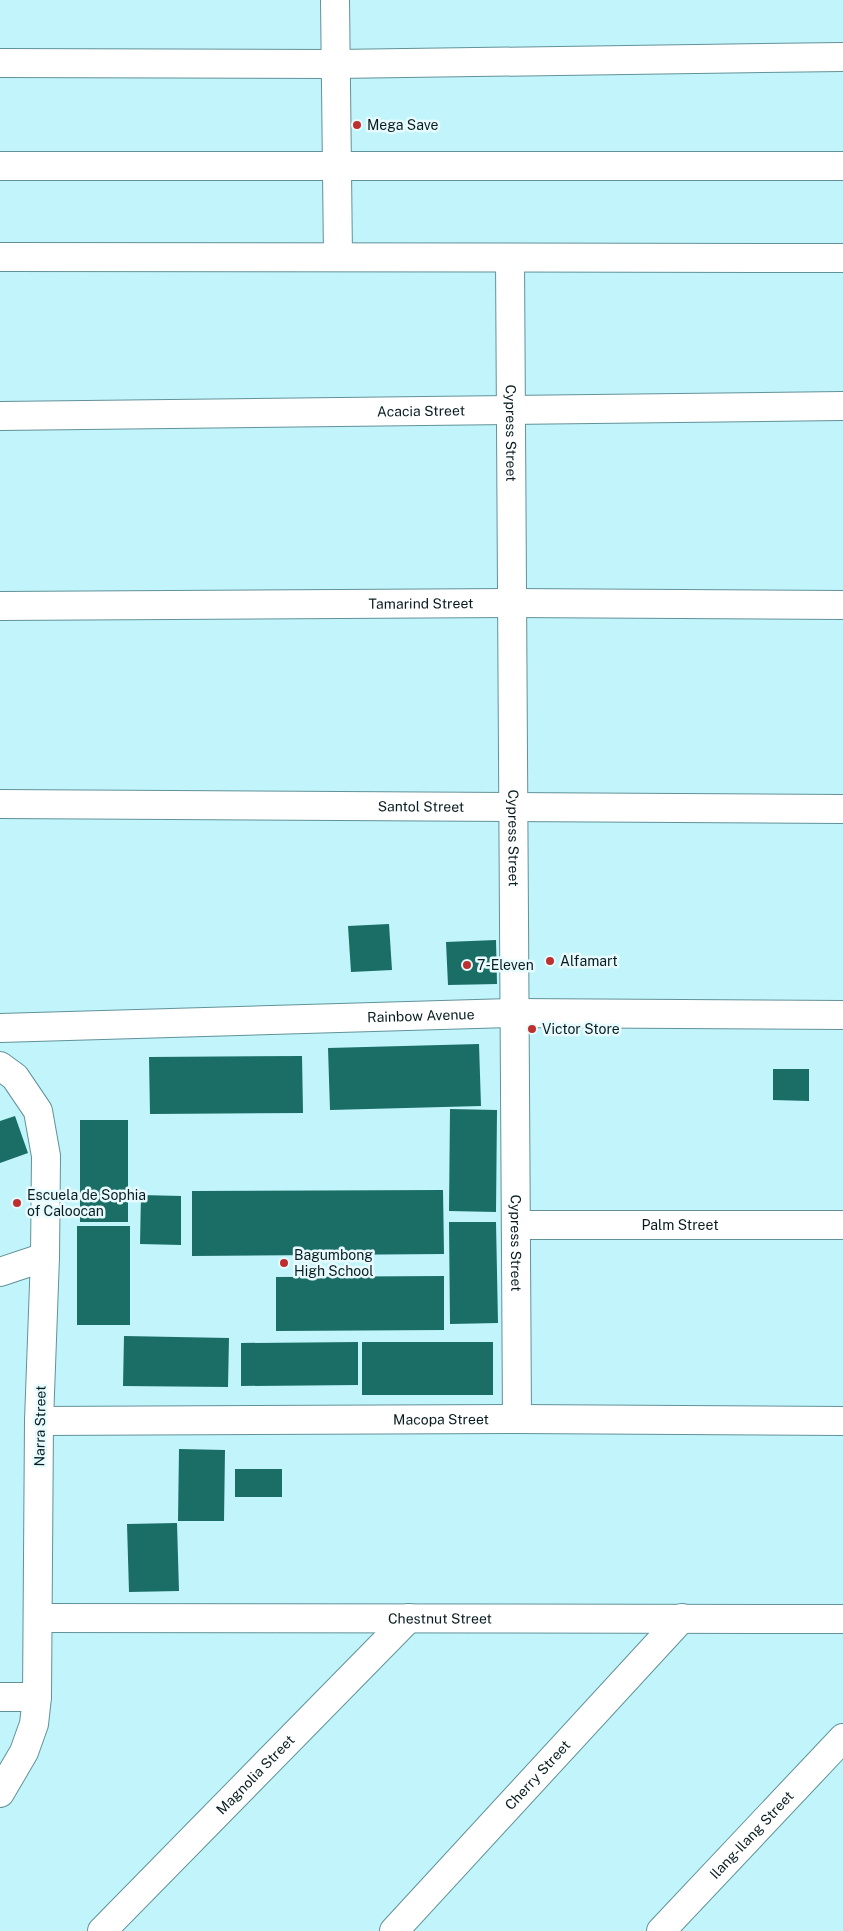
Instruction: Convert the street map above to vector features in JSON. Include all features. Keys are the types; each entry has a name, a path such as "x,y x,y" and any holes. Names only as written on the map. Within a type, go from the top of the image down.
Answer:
{"street":[{"path":"335,0 338,257"},
{"path":"0,64 336,64 843,57"},
{"path":"0,166 843,166"},
{"path":"0,257 843,258"},
{"name":"Cypress Street","path":"510,258 517,1419"},
{"name":"Acacia Street","path":"0,416 843,406"},
{"name":"Tamarind Street","path":"0,606 512,603 843,605"},
{"name":"Santol Street","path":"0,804 843,809"},
{"name":"Rainbow Avenue","path":"0,1028 514,1013 843,1015"},
{"name":"Narra Street","path":"0,1066 15,1077 38,1111 46,1156 45,1258 39,1421 37,1697 34,1724 24,1752 0,1793"},
{"name":"Palm Street","path":"516,1225 843,1225"},
{"path":"0,1272 45,1258"},
{"name":"Macopa Street","path":"39,1421 517,1419 843,1421"},
{"name":"Chestnut Street","path":"38,1618 843,1619"},
{"name":"Magnolia Street","path":"102,1931 409,1618"},
{"name":"Cherry Street","path":"394,1931 682,1618"},
{"path":"0,1697 37,1697"},
{"name":"Ilang-Ilang Street","path":"661,1931 843,1738"}],"building":[{"path":"389,924 392,970 351,972 348,926"},
{"path":"496,940 497,984 448,985 446,942"},
{"path":"479,1044 481,1106 330,1110 328,1048"},
{"path":"302,1056 303,1113 150,1114 149,1057"},
{"path":"773,1069 809,1069 809,1101 773,1100"},
{"path":"450,1109 497,1110 496,1212 449,1211"},
{"path":"15,1116 28,1153 0,1163 0,1121"},
{"path":"80,1120 128,1120 128,1222 80,1222"},
{"path":"443,1190 444,1254 192,1256 192,1191"},
{"path":"141,1195 181,1196 181,1245 140,1244"},
{"path":"449,1222 496,1222 498,1323 450,1324"},
{"path":"77,1226 130,1226 130,1325 77,1325"},
{"path":"444,1276 444,1330 276,1331 276,1277"},
{"path":"124,1336 229,1338 228,1387 123,1386"},
{"path":"358,1342 358,1385 241,1386 241,1343"},
{"path":"362,1342 493,1342 493,1395 362,1395"},
{"path":"179,1449 225,1450 224,1521 178,1521"},
{"path":"235,1469 282,1469 282,1497 235,1497"},
{"path":"177,1523 179,1591 129,1592 127,1524"}],"place":[{"name":"Mega Save","path":"357,125"},
{"name":"Alfamart","path":"550,961"},
{"name":"7-Eleven","path":"467,965"},
{"name":"Victor Store","path":"532,1029"},
{"name":"Escuela de Sophia of Caloocan","path":"17,1203"},
{"name":"Bagumbong High School","path":"284,1263"}]}
